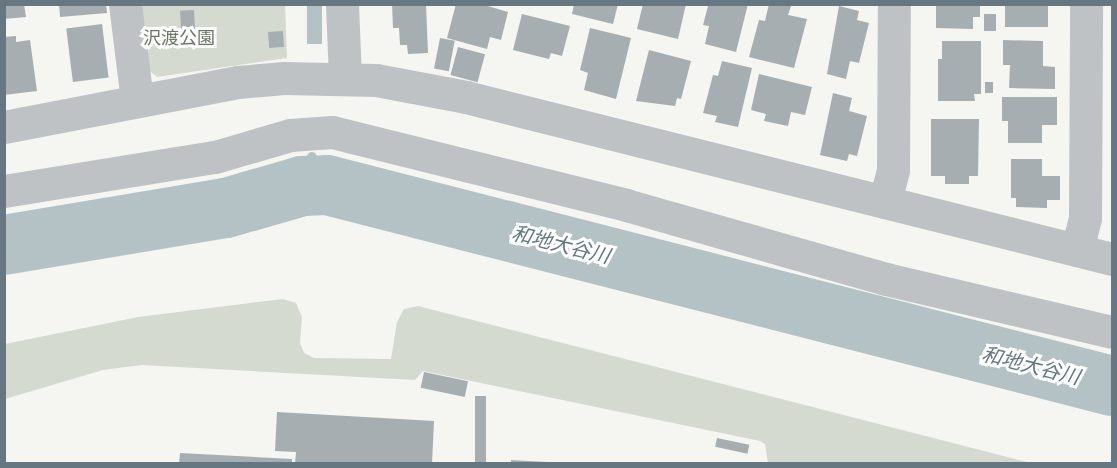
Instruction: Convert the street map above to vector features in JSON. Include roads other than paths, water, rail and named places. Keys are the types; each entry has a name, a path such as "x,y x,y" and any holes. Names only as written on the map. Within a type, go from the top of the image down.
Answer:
{"street":[{"path":"125,4 137,101"},
{"path":"342,4 345,78"},
{"path":"885,202 893,170 894,4"},
{"path":"1077,250 1085,219 1086,4"},
{"path":"4,127 238,82 345,78 466,97 1113,259"},
{"path":"4,191 215,157 290,135 332,132 626,205 886,279 1113,332"}],"waterway":[{"path":"310,185 312,157"},
{"name":"和地大谷川","path":"4,245 226,208 302,186 327,185 1112,386"}],"park label":[{"name":"沢渡公園","path":"179,38"}]}
